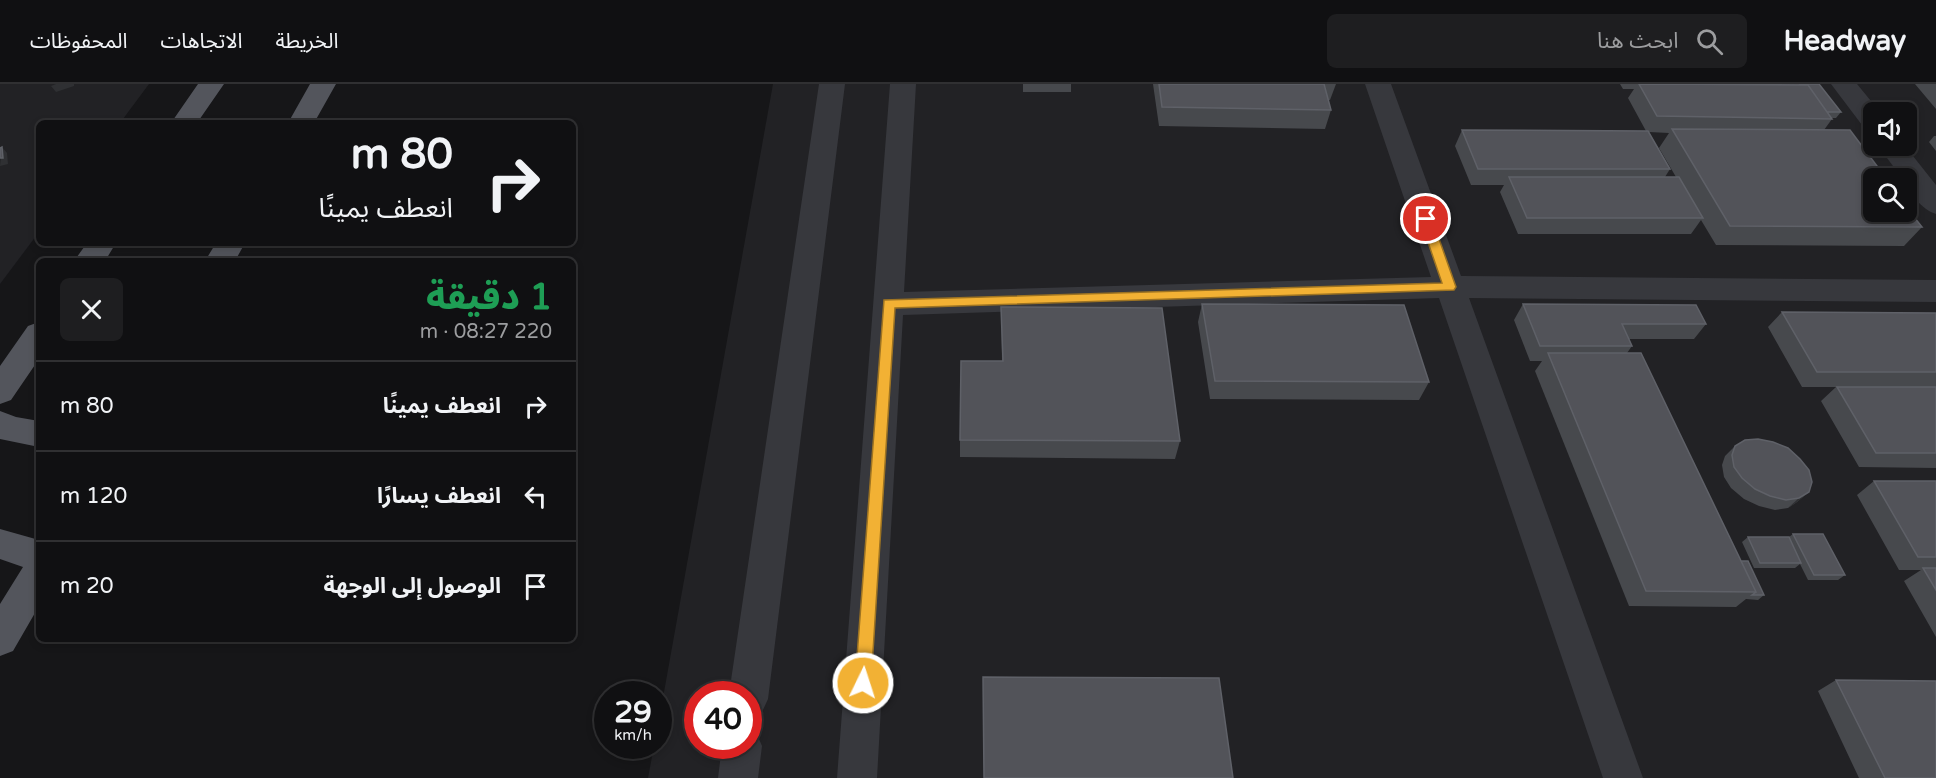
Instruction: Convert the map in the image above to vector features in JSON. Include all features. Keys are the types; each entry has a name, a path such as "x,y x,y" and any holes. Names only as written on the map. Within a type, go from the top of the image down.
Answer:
{"main road":[{"path":"186,120 211,84"},
{"path":"303,120 323,84"},
{"path":"0,391 36,338"},
{"path":"0,424 26,433 36,434"},
{"path":"0,544 30,552 36,556"},
{"path":"0,639 36,577"}],"street":[{"path":"750,681 832,84"},
{"path":"857,778 903,84"},
{"path":"1378,84 1623,778"},
{"path":"1844,84 1863,109"},
{"path":"1899,156 1936,204"},
{"path":"889,304 1450,287 1936,291"},
{"path":"738,778 740,759"}],"shaded area":[{"path":"0,84 149,84 122,120 36,120 36,236 0,284"},
{"path":"773,84 1936,84 1936,778 648,778 652,759 672,759 672,681 666,681"}],"building":[{"path":"1159,84 1324,84 1331,110 1162,107"},
{"path":"1639,84 1808,85 1832,119 1657,116"},
{"path":"1799,84 1819,84 1841,112 1827,112 1808,85"},
{"path":"1672,129 1850,130 1863,147 1863,156 1870,156 1878,168 1863,168 1863,222 1917,221 1922,227 1730,226"},
{"path":"1462,130 1648,131 1670,169 1478,169"},
{"path":"2,147 3,158 0,158 0,148"},
{"path":"1509,177 1679,177 1703,218 1527,218"},
{"path":"1202,304 1404,305 1429,382 1215,381"},
{"path":"1523,304 1696,305 1706,324 1622,324 1632,346 1540,346"},
{"path":"1001,307 1162,308 1180,441 960,440 961,361 1003,361"},
{"path":"1782,312 1936,313 1936,372 1817,372"},
{"path":"1548,353 1641,353 1756,592 1646,591"},
{"path":"1837,387 1936,387 1936,453 1876,453"},
{"path":"1758,439 1788,448 1800,459 1809,470 1812,482 1809,492 1799,498 1786,500 1755,489 1742,478 1734,467 1732,455 1735,446 1745,440"},
{"path":"1874,481 1936,481 1936,557 1918,557"},
{"path":"1793,534 1823,534 1845,575 1814,575"},
{"path":"1748,537 1789,537 1801,563 1760,563"},
{"path":"1741,561 1748,561 1764,595 1752,595 1756,592"},
{"path":"1923,568 1936,568 1936,590"},
{"path":"983,677 1219,678 1233,778 984,778"},
{"path":"1836,680 1936,681 1936,778 1885,778"}],"route":[{"path":"863,683 889,304 1450,287 1426,219"}]}
